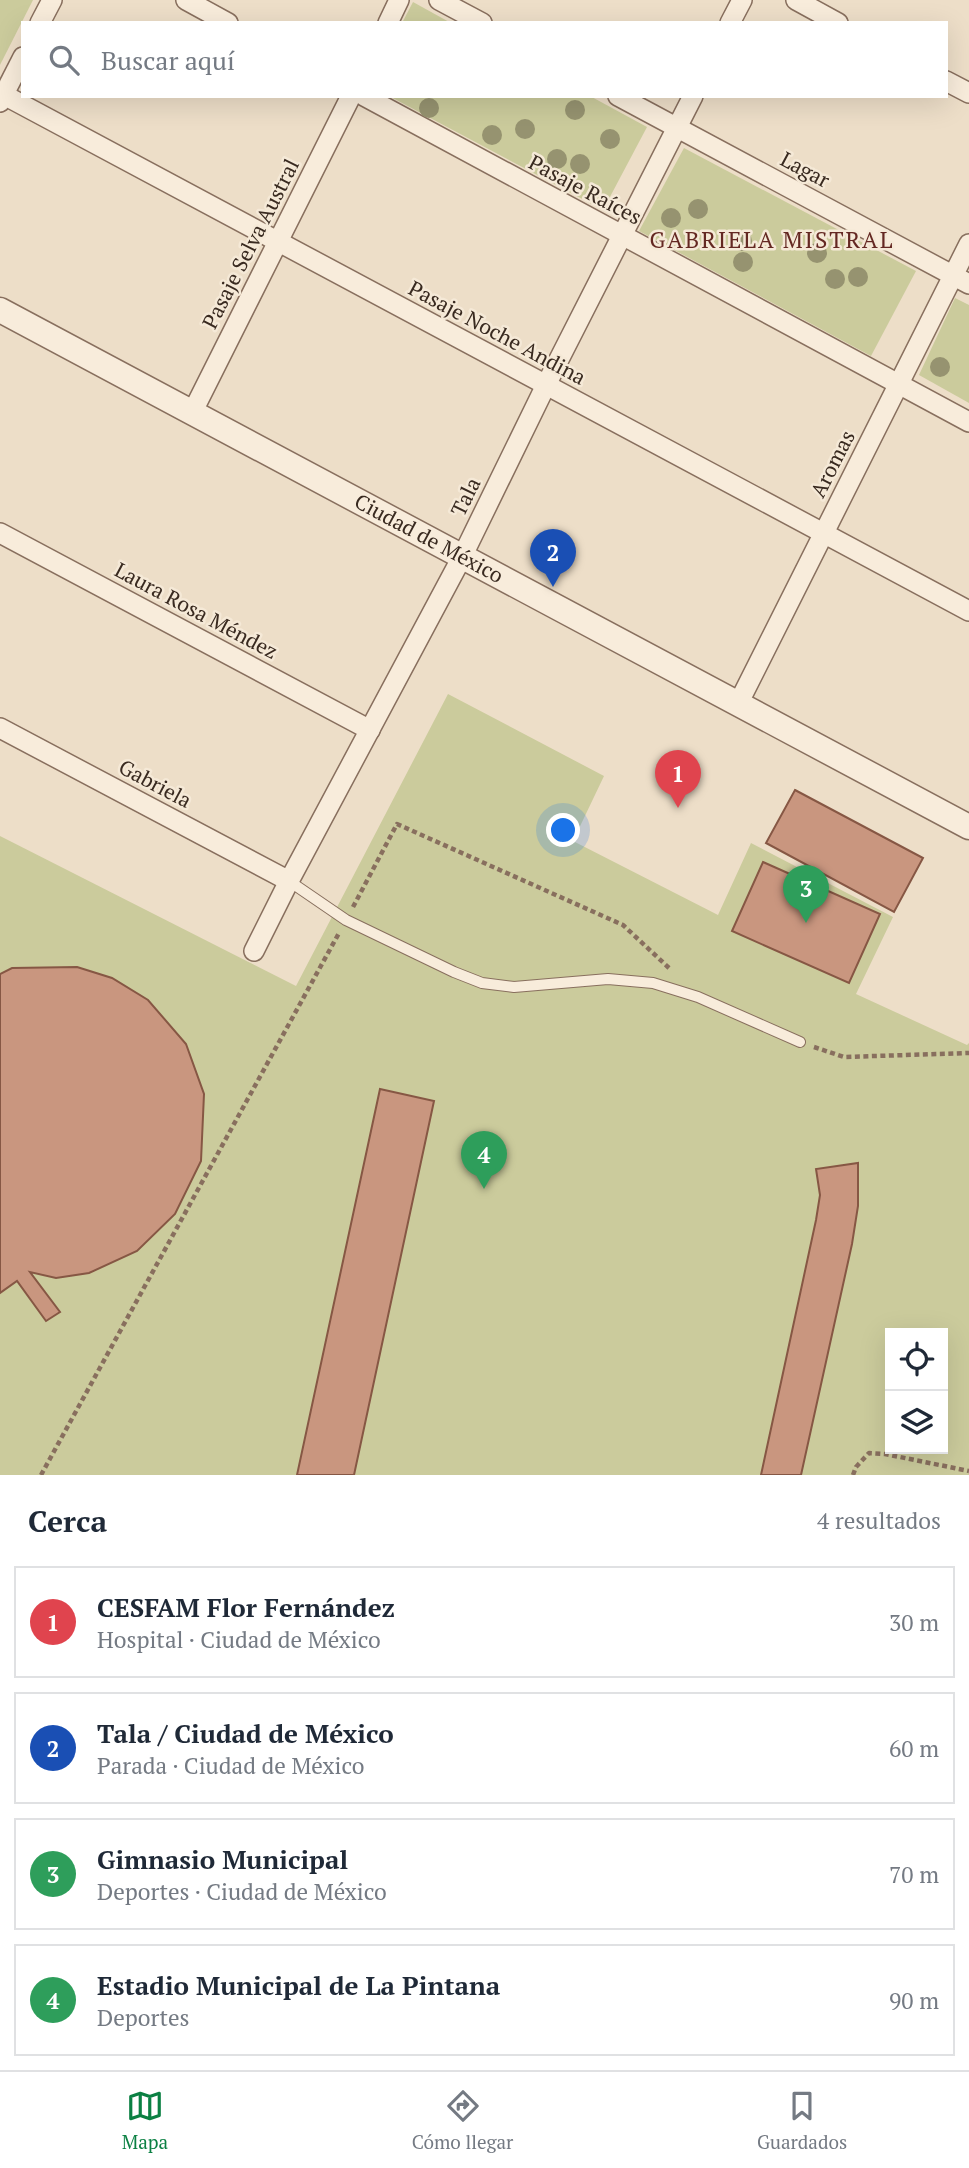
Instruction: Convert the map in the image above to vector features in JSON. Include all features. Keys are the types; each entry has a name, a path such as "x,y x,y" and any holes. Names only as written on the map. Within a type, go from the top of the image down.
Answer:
{"street":[{"path":"41,21 52,0"},
{"path":"186,0 224,21"},
{"path":"389,21 399,0"},
{"path":"439,0 478,21"},
{"path":"731,21 742,0"},
{"path":"796,0 834,21"},
{"path":"2,99 21,61"},
{"path":"948,82 969,93"},
{"name":"Pasaje Selva Austral","path":"192,413 350,98"},
{"name":"Pasaje Raíces","path":"368,98 969,422"},
{"name":"Lagar","path":"622,98 961,280"},
{"name":"Tala","path":"254,951 462,557 692,98"},
{"name":"Pasaje Noche Andina","path":"2,99 278,241 969,611"},
{"name":"Aromas","path":"738,704 898,384 961,280 969,244"},
{"name":"Ciudad de México","path":"0,310 969,827"},
{"name":"Laura Rosa Méndez","path":"0,533 370,730"},
{"name":"Gabriela","path":"0,728 289,881"}],"lane":[{"path":"289,881 346,920 482,983 514,987 587,980 653,983 698,997 800,1042"}],"path":[{"path":"41,1475 397,824 623,925 698,997"},
{"path":"800,1042 844,1058 969,1053"},
{"path":"853,1475 856,1467 869,1454 885,1454 969,1471"}],"green space":[{"path":"0,0 33,0 21,21 0,65"},
{"path":"413,2 447,21 403,21"},
{"path":"393,98 594,98 647,127 603,210"},
{"path":"684,148 916,271 871,356 639,231"},
{"path":"955,298 969,305 969,403 919,375"},
{"path":"448,694 604,776 573,841 718,915 751,843 893,917 856,994 967,1045 969,1043 969,1475 0,1475 0,836 296,986"}],"building":[{"path":"795,790 923,858 894,912 766,843"},
{"path":"763,862 880,914 849,983 732,931"},
{"path":"77,967 112,978 148,1000 186,1044 204,1094 201,1161 175,1214 137,1251 89,1273 56,1278 30,1272 60,1312 46,1321 17,1281 0,1293 0,974 12,968"},
{"path":"380,1089 434,1101 354,1475 297,1475"},
{"path":"858,1163 858,1206 852,1244 801,1475 761,1475 816,1220 820,1195 816,1169"}],"place":[{"name":"Tala / Ciudad de México","path":"553,587"},
{"name":"CESFAM Flor Fernández","path":"678,808"},
{"name":"Gimnasio Municipal","path":"806,923"},
{"name":"Estadio Municipal de La Pintana","path":"484,1189"}],"district":[{"name":"GABRIELA MISTRAL","path":"772,240"}]}
